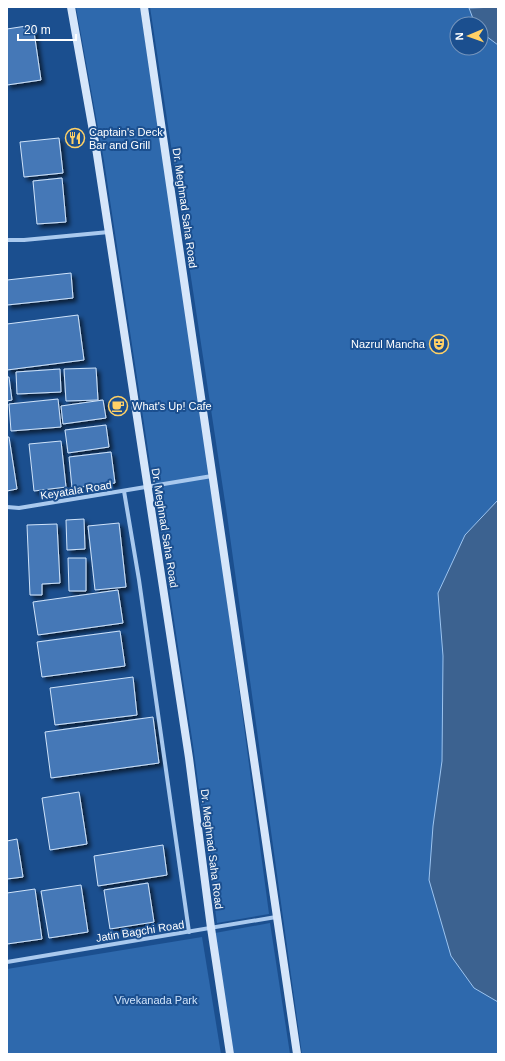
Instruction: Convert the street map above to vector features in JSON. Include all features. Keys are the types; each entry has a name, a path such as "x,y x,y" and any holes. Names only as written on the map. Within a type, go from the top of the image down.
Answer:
{"street":[{"name":"Dr. Meghnad Saha Road","path":"71,7 96,148 188,751 211,928 230,1054"},
{"name":"Dr. Meghnad Saha Road","path":"144,7 297,1054"},
{"path":"7,240 24,240 109,232"},
{"name":"Keyatala Road","path":"7,507 19,508 148,488 212,476"},
{"path":"124,491 141,596 189,932"},
{"name":"Jatin Bagchi Road","path":"7,962 276,917"}],"green space":[{"path":"76,7 140,7 196,367 269,914 217,923 193,745 104,161"},
{"path":"150,7 498,7 498,1054 302,1054 227,515"},
{"path":"270,923 290,1054 234,1054 215,933"},
{"name":"Vivekanada Park","path":"202,937 221,1054 7,1054 7,969"}],"shaded area":[{"path":"498,7 498,45 489,38 489,16 472,16 469,8"},
{"path":"498,500 498,1002 474,988 451,956 429,880 433,826 442,761 443,656 438,593 465,535"}],"building":[{"path":"33,25 41,80 7,85 7,29"},
{"path":"59,138 63,173 24,177 20,142"},
{"path":"62,178 66,222 37,224 33,181"},
{"path":"71,273 73,298 7,305 7,280"},
{"path":"78,315 84,360 7,370 7,324"},
{"path":"96,368 98,400 66,401 64,369"},
{"path":"60,369 61,392 17,394 16,372"},
{"path":"7,377 9,377 12,400 7,401"},
{"path":"58,399 61,427 11,431 9,404"},
{"path":"103,400 106,418 63,424 61,406"},
{"path":"106,425 109,447 68,453 65,430"},
{"path":"7,437 9,437 17,489 7,491"},
{"path":"61,441 66,487 34,491 29,444"},
{"path":"111,452 115,483 72,488 69,457"},
{"path":"84,519 85,549 67,550 66,520"},
{"path":"119,523 126,587 95,590 88,526"},
{"path":"57,524 60,583 42,584 42,595 30,595 27,525"},
{"path":"68,558 86,558 86,591 69,591"},
{"path":"118,590 123,623 38,635 33,602"},
{"path":"120,631 125,666 42,677 37,642"},
{"path":"133,677 137,715 55,725 50,688"},
{"path":"153,717 159,763 51,778 45,732"},
{"path":"79,792 87,844 50,850 42,798"},
{"path":"17,839 23,877 7,879 7,841"},
{"path":"163,845 167,875 98,886 94,856"},
{"path":"148,883 154,922 110,929 104,890"},
{"path":"81,885 88,932 49,938 41,891"},
{"path":"35,889 42,939 7,944 7,893"}],"place":[{"name":"Captain's Deck Bar and Grill","path":"75,138"},
{"name":"Nazrul Mancha","path":"439,344"},
{"name":"What's Up! Cafe","path":"118,406"}]}
